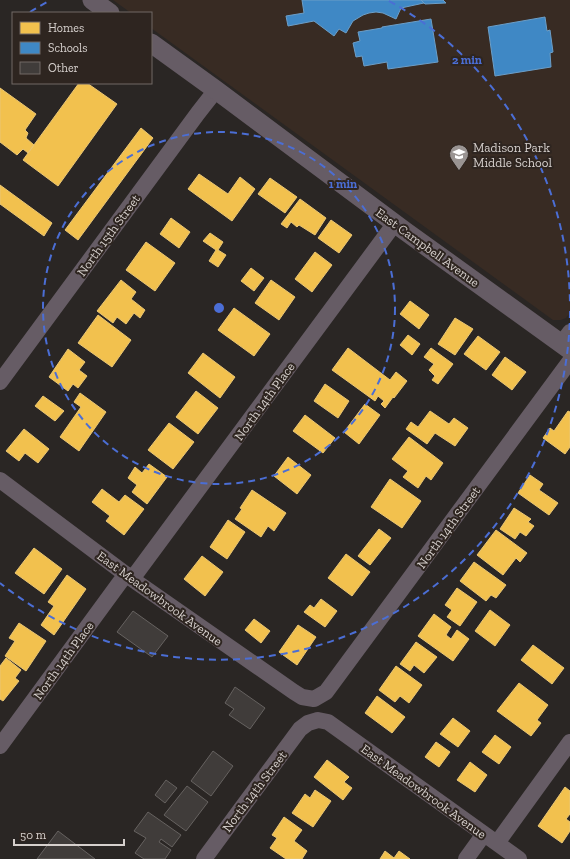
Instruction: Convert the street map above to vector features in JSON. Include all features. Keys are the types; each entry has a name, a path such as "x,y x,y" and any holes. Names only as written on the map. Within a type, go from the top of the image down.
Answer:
{"street":[{"path":"92,0 109,12"},
{"name":"East Campbell Avenue","path":"152,44 395,223 567,342"},
{"name":"North 15th Street","path":"0,382 198,112 216,90"},
{"name":"North 14th Place","path":"0,746 395,223"},
{"name":"North 14th Street","path":"326,692 570,361"},
{"name":"East Meadowbrook Avenue","path":"0,480 129,576 294,692 302,697 314,699 326,692"},
{"name":"North 14th Street","path":"204,859 300,729 308,723 318,720 328,722"},
{"name":"East Meadowbrook Avenue","path":"328,722 519,859"},
{"path":"466,859 491,838 570,742"}],"shaded area":[{"name":"Madison Park Middle School","path":"113,0 570,0 570,313 566,318 561,320 553,320 152,29 152,12 130,12"}],"building: Homes":[{"path":"78,84 88,84 117,104 58,186 23,160"},
{"path":"0,88 36,114 25,130 28,133 26,138 34,145 28,153 23,149 17,155 0,142"},
{"path":"141,128 153,138 78,240 65,230"},
{"path":"199,174 228,194 240,177 255,189 232,221 188,189"},
{"path":"270,178 297,197 285,213 258,194"},
{"path":"0,185 52,223 44,236 0,204"},
{"path":"300,199 326,218 315,235 299,225 297,227 291,222 287,228 281,224"},
{"path":"171,218 190,232 179,248 160,234"},
{"path":"331,220 352,235 339,253 318,238"},
{"path":"210,233 223,242 218,250 226,255 218,267 209,261 216,250 203,241"},
{"path":"146,242 175,263 155,291 126,270"},
{"path":"315,252 332,265 312,292 295,279"},
{"path":"251,268 264,278 254,291 241,281"},
{"path":"121,280 136,292 131,299 145,310 140,318 134,313 126,324 117,317 113,323 97,311"},
{"path":"271,280 295,297 279,320 255,303"},
{"path":"410,301 429,315 419,329 400,314"},
{"path":"234,308 270,334 254,356 218,330"},
{"path":"98,315 131,340 112,367 78,343"},
{"path":"455,318 473,329 455,355 438,344"},
{"path":"408,335 420,344 412,355 400,345"},
{"path":"478,336 500,352 486,370 464,354"},
{"path":"348,348 390,380 396,372 407,381 385,408 381,404 384,401 378,396 375,401 332,370"},
{"path":"431,348 453,364 438,384 432,380 435,376 429,370 434,364 424,357"},
{"path":"68,349 85,362 79,370 87,376 78,388 73,384 68,391 49,377"},
{"path":"203,353 235,377 220,398 188,373"},
{"path":"505,357 526,372 512,390 492,375"},
{"path":"325,384 349,401 338,418 314,401"},
{"path":"196,391 218,408 198,434 176,417"},
{"path":"80,393 106,412 79,451 60,437 81,407 74,402"},
{"path":"43,396 64,411 55,421 35,406"},
{"path":"365,404 380,415 359,444 344,432"},
{"path":"430,411 449,424 454,418 468,428 455,446 435,433 427,444 406,429 411,422 418,427"},
{"path":"568,411 570,412 570,447 565,454 543,438 550,428 554,431"},
{"path":"305,415 335,438 323,453 293,431"},
{"path":"169,423 194,442 173,469 148,450"},
{"path":"24,429 49,449 38,463 25,453 19,461 6,451"},
{"path":"409,437 443,463 431,480 426,476 418,488 403,477 408,471 392,459"},
{"path":"288,457 311,475 297,494 274,476"},
{"path":"149,464 167,477 147,504 132,492 137,485 128,478 135,467 142,473"},
{"path":"530,475 543,484 539,490 558,503 549,515 518,493"},
{"path":"390,479 421,501 402,528 371,507"},
{"path":"102,489 119,502 125,495 144,509 124,535 106,521 110,516 92,502"},
{"path":"252,490 286,513 274,531 268,526 261,537 235,519 242,509 240,508"},
{"path":"514,508 531,519 528,522 534,526 526,536 520,532 515,539 500,529"},
{"path":"228,520 245,532 227,559 210,547"},
{"path":"379,529 391,538 370,565 358,556"},
{"path":"496,530 527,553 520,562 516,558 503,575 477,555"},
{"path":"34,548 62,569 44,594 15,573"},
{"path":"346,554 370,572 352,596 328,578"},
{"path":"202,556 223,572 205,596 184,579"},
{"path":"474,562 506,585 496,598 491,595 486,601 460,581"},
{"path":"67,575 86,589 54,635 41,625 54,606 48,602"},
{"path":"457,588 477,602 460,626 447,617 452,610 445,605"},
{"path":"321,599 337,611 325,627 304,612 310,605 314,608"},
{"path":"490,610 510,625 495,646 475,631"},
{"path":"434,614 451,627 446,635 451,639 457,630 469,639 453,661 418,636"},
{"path":"254,619 270,631 261,643 245,630"},
{"path":"19,623 46,641 26,671 5,656 15,641 9,638"},
{"path":"298,625 316,637 297,665 279,652"},
{"path":"416,642 437,657 424,673 414,665 410,671 400,664"},
{"path":"533,645 564,668 552,684 521,660"},
{"path":"6,658 21,670 15,678 19,681 3,701 0,699 0,666"},
{"path":"396,666 422,685 409,703 400,696 395,702 379,690"},
{"path":"519,683 548,705 537,720 541,723 531,736 497,711"},
{"path":"377,696 405,717 392,733 365,713"},
{"path":"453,718 470,731 458,747 440,734"},
{"path":"495,735 511,747 499,764 482,752"},
{"path":"436,742 450,752 439,767 425,757"},
{"path":"327,760 349,777 344,782 352,788 343,800 314,777"},
{"path":"470,762 487,775 475,792 457,780"},
{"path":"565,787 570,791 570,814 566,819 570,822 570,831 562,843 538,826"},
{"path":"315,790 331,801 313,827 292,813 305,794 310,798"},
{"path":"284,817 302,830 294,841 307,851 302,859 286,859 270,848 277,838 272,835"},
{"path":"385,851 394,858 399,851 410,859 380,859"}],"building: Schools":[{"path":"302,0 421,0 424,3 401,8 396,19 383,13 376,12 363,15 353,21 346,33 339,29 334,36 314,21 288,26 286,16 304,13"},
{"path":"421,0 443,0 446,3 425,4"},
{"path":"545,17 547,31 550,30 553,52 550,53 551,67 495,76 488,27"},
{"path":"431,19 438,62 388,69 387,62 364,66 362,56 356,57 353,43 360,41 358,32"}],"building: Other":[{"path":"133,611 168,636 152,657 117,632"},
{"path":"235,687 265,708 250,729 229,715 234,709 225,703"},
{"path":"213,751 233,766 211,796 191,781"},
{"path":"166,780 177,788 165,803 155,795"},
{"path":"187,786 208,802 186,831 164,815"},
{"path":"148,812 181,835 172,847 161,839 159,842 171,850 165,859 144,859 135,853 146,838 134,831"},
{"path":"58,831 95,859 37,859"}],"place":[{"name":"Madison Park Middle School","path":"459,171"}]}
